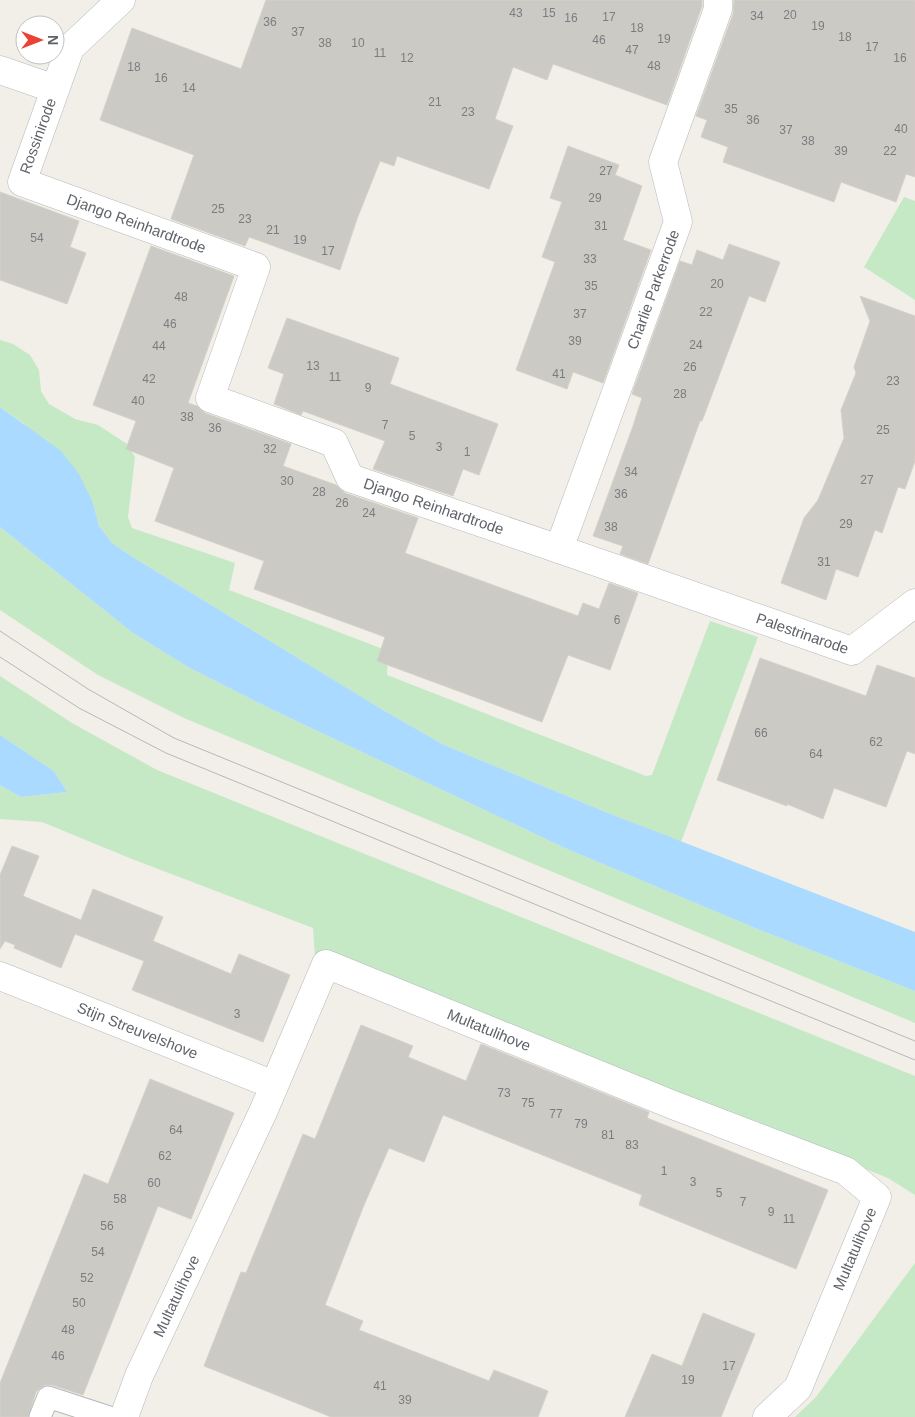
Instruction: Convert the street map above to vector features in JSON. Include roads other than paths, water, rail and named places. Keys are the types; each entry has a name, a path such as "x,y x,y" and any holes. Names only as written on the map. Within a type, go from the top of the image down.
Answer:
{"street":[{"name":"Rossinirode","path":"22,182 70,48 121,0"},
{"name":"Charlie Parkerrode","path":"559,549 678,222 663,162 718,9 718,0"},
{"name":"Rossinirode","path":"0,70 55,89"},
{"name":"Django Reinhardtrode","path":"22,182 256,268 210,398 334,443 350,478 732,609"},
{"name":"Palestrinarode","path":"732,609 852,652 915,602"},
{"name":"Multatulihove","path":"124,1417 138,1376 274,1085 326,964 673,1105 846,1171 877,1197 798,1388 767,1417"},
{"name":"Stijn Streuvelshove","path":"0,976 274,1085"}],"lane":[{"path":"40,1417 48,1397 108,1417"}],"water":[{"path":"0,407 61,451 79,474 93,503 99,526 112,543 131,556 383,710 444,745 608,813 915,932 915,991 755,928 567,849 271,709 188,667 133,633 0,527"},
{"path":"0,735 54,771 67,792 21,797 0,785"}],"tram line":[{"path":"0,631 88,689 174,738 915,1041"},
{"path":"0,657 79,708 166,753 915,1060"}]}
